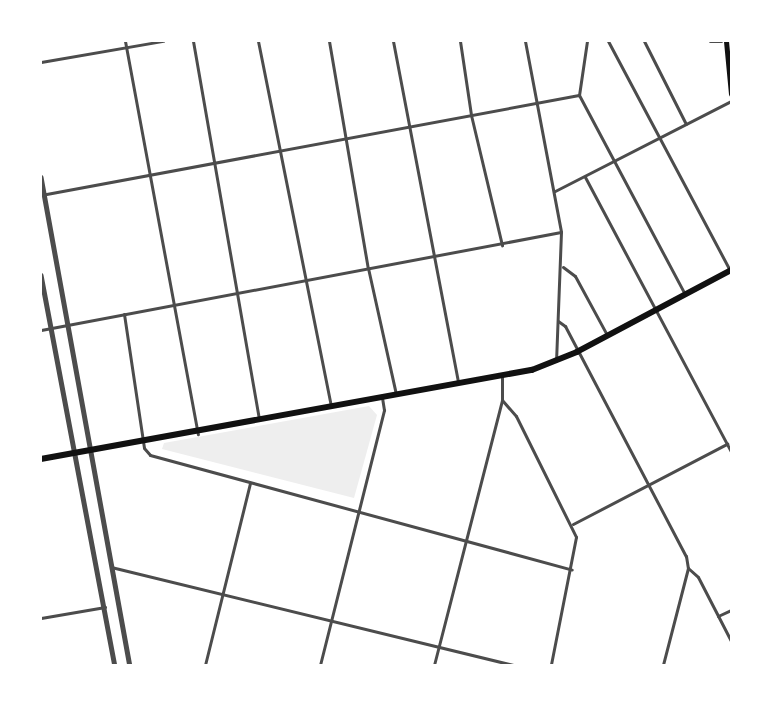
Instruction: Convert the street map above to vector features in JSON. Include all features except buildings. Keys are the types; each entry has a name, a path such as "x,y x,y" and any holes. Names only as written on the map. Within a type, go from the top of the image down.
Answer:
{"main road":[{"path":"726,41 731,94"},
{"path":"41,459 198,434 502,375 556,362 730,270"}],"street":[{"path":"125,41 152,176 173,305 198,434"},
{"path":"41,62 163,41"},
{"path":"193,41 218,164 260,422"},
{"path":"258,41 303,281 332,408"},
{"path":"329,41 368,268 396,395"},
{"path":"394,41 432,256 458,383"},
{"path":"460,41 471,115 502,245"},
{"path":"525,41 555,191 561,232 563,267 556,362"},
{"path":"587,41 579,95 685,294"},
{"path":"608,41 730,270"},
{"path":"644,41 686,124"},
{"path":"710,41 721,41"},
{"path":"43,195 218,164 579,95"},
{"path":"555,191 731,101"},
{"path":"41,177 43,195 70,324 110,567 130,665"},
{"path":"585,177 731,452"},
{"path":"41,330 432,256 502,245 561,232"},
{"path":"563,267 574,276 607,336"},
{"path":"41,275 115,665"},
{"path":"124,314 143,442 150,455 572,570"},
{"path":"558,321 565,326 686,556 688,568 663,665"},
{"path":"434,665 502,400 502,375"},
{"path":"320,665 384,410 382,398"},
{"path":"502,400 512,408 572,524 576,549 551,665"},
{"path":"572,524 727,444"},
{"path":"204,665 250,483"},
{"path":"110,567 222,592 513,665"},
{"path":"688,568 698,577 731,641"},
{"path":"41,618 104,607"},
{"path":"718,616 731,610"}],"shaded area":[{"path":"369,406 377,415 354,498 162,449 164,443"}]}
